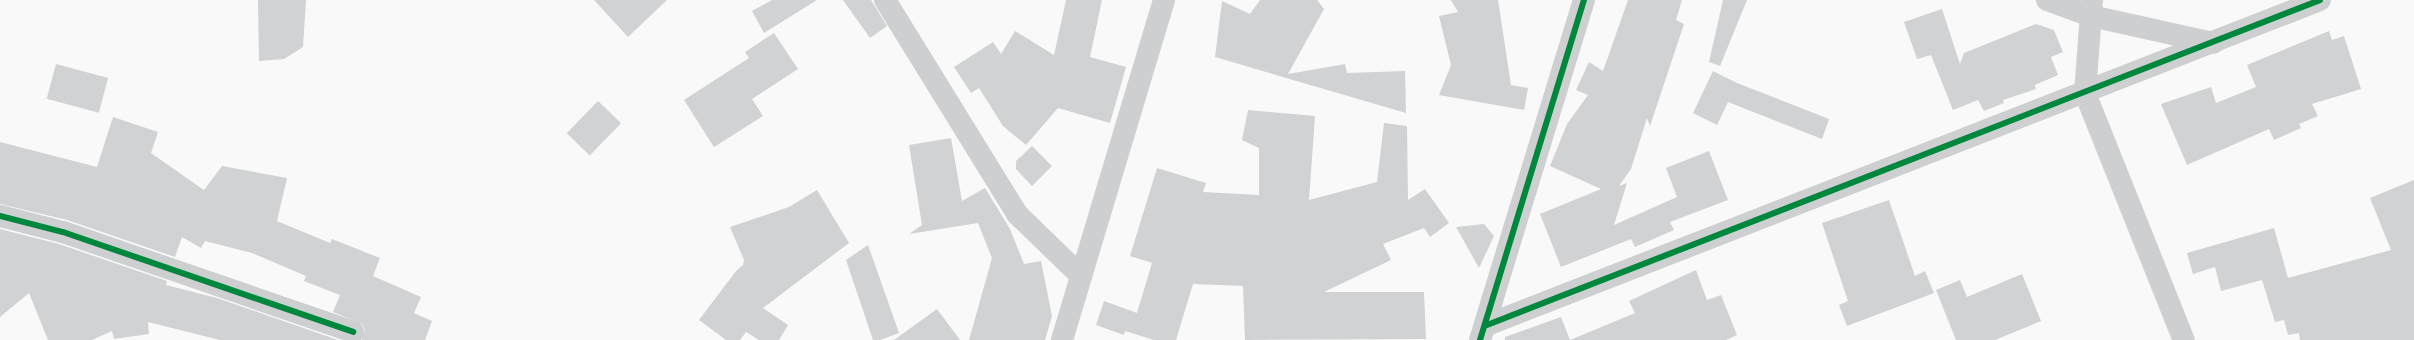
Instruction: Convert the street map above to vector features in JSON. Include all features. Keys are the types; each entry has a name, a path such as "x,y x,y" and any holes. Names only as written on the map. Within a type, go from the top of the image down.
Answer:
{"street":[{"path":"885,0 1017,214 1081,276"},
{"path":"1062,340 1164,0"},
{"path":"1483,332 1584,0"},
{"path":"2047,0 2092,8 2213,43"},
{"path":"1483,332 2320,0"},
{"path":"2092,8 2085,93 2184,340"},
{"path":"0,216 63,232 353,332"}],"building":[{"path":"258,0 306,0 303,47 284,59 259,61"},
{"path":"594,0 667,0 628,37"},
{"path":"772,0 817,0 764,33 752,11"},
{"path":"843,0 871,0 887,26 870,38"},
{"path":"1066,0 1102,0 1090,57 1126,67 1110,123 1058,108 1026,145 1003,126 979,88 971,93 954,67 993,42 1001,54 1015,31 1054,55"},
{"path":"1260,0 1317,0 1324,9 1288,74 1345,64 1347,73 1405,71 1406,113 1215,57 1222,1 1250,14"},
{"path":"1451,0 1498,0 1511,85 1528,88 1524,110 1439,95 1451,65 1439,16 1458,12"},
{"path":"1628,0 1682,0 1676,20 1684,24 1650,126 1647,118 1631,169 1619,186 1627,183 1614,225 1677,197 1666,168 1709,151 1728,200 1670,222 1674,230 1635,247 1631,239 1561,267 1540,214 1601,189 1550,166 1567,124 1588,95 1576,90 1589,62 1603,71"},
{"path":"1723,0 1747,0 1720,66 1709,62"},
{"path":"1942,9 1960,64 1964,53 2036,24 2054,30 2063,52 2051,57 2058,75 2035,85 2036,89 2003,100 2004,103 1984,111 1978,100 1953,110 1931,55 1917,59 1904,22"},
{"path":"2329,31 2332,40 2344,36 2361,89 2312,104 2318,116 2299,124 2301,128 2274,140 2269,129 2187,165 2161,104 2211,87 2216,103 2256,87 2247,65"},
{"path":"774,33 798,69 752,99 763,116 714,147 684,100 749,58 745,52"},
{"path":"56,64 108,78 99,113 47,99"},
{"path":"1713,71 1737,83 1829,119 1822,139 1728,102 1717,125 1693,113"},
{"path":"598,101 621,123 590,156 567,133"},
{"path":"1248,110 1315,116 1309,200 1377,182 1384,123 1407,126 1408,200 1425,189 1449,223 1430,237 1424,228 1383,244 1391,260 1324,292 1424,292 1426,339 1245,340 1243,286 1193,284 1176,340 1154,340 1125,331 1124,335 1096,325 1104,301 1137,313 1152,263 1130,256 1157,168 1206,183 1203,192 1259,195 1259,148 1242,140"},
{"path":"113,117 158,132 151,153 204,190 222,166 287,178 277,221 330,243 332,239 380,258 373,276 421,297 414,313 432,321 425,340 362,340 365,330 362,324 333,312 340,295 304,281 306,276 252,253 205,241 201,248 182,237 175,257 67,220 0,204 0,142 97,167"},
{"path":"951,138 962,201 985,188 1010,229 1024,264 1041,261 1052,316 1045,340 969,340 992,258 978,223 909,234 922,225 909,145"},
{"path":"1032,146 1052,166 1032,186 1016,169 1016,161"},
{"path":"2414,180 2414,340 2300,340 2299,333 2288,335 2284,320 2275,322 2262,280 2221,291 2215,267 2193,274 2187,253 2274,228 2288,278 2391,250 2370,198"},
{"path":"817,190 849,243 763,308 788,325 779,340 759,340 746,332 740,340 726,340 699,320 736,271 743,265 744,260 730,227 789,207"},
{"path":"1889,200 1915,276 1925,271 1934,293 1847,326 1839,305 1848,301 1822,223"},
{"path":"1484,224 1494,236 1479,268 1456,227"},
{"path":"0,229 59,244 167,281 166,285 217,298 338,340 220,340 148,322 149,334 114,339 112,331 92,340 48,340 29,293 0,317"},
{"path":"868,245 899,333 880,340 873,340 846,260"},
{"path":"1696,270 1707,300 1721,295 1737,335 1726,340 1570,340 1635,313 1629,301"},
{"path":"2022,274 2041,321 1995,340 1956,340 1936,290 1960,280 1967,297"},
{"path":"937,309 960,340 894,340"},
{"path":"1561,317 1570,340 1505,340 1505,337"}],"cycle path":[{"path":"1480,340 1584,0"},
{"path":"1487,325 2320,0"},
{"path":"0,216 63,232 353,332"}]}
